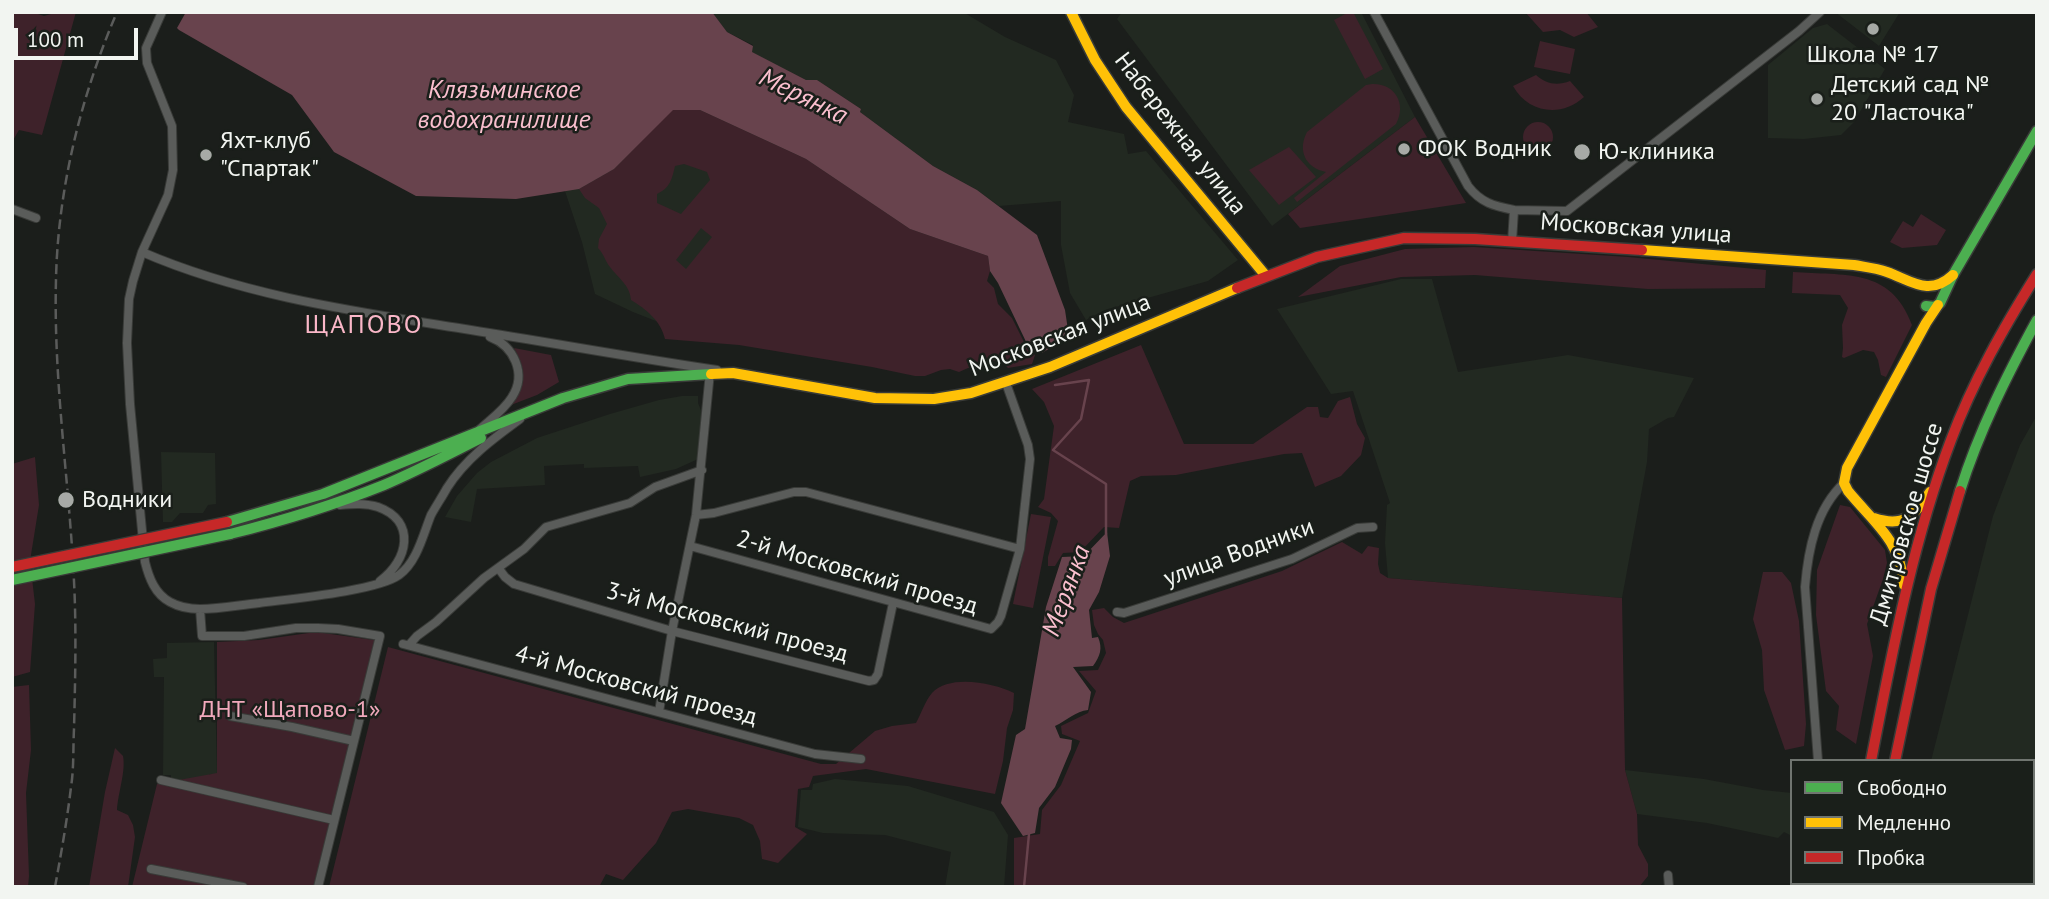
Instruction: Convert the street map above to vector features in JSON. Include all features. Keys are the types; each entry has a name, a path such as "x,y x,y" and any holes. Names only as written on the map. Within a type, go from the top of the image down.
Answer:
{"main road":[{"name":"Набережная улица","path":"1070,12 1094,58 1122,101 1266,276"},
{"path":"1904,599 1904,568 1900,554 1895,544 1848,491 1844,483 1847,468 1953,275 2037,131"},
{"name":"Московская улица","path":"733,373 848,394 904,399 934,399 971,393 1050,367 1317,257 1415,237 1854,265 1889,273 1922,286 1932,286"},
{"name":"Дмитровское шоссе","path":"1871,759 1904,599 1936,482 1957,426 1984,367 2010,317 2037,274"},
{"path":"1926,323 1928,315 1921,292 1947,282 1953,275"},
{"path":"1908,282 1923,302 1932,307 1940,301"},
{"path":"1932,286 1940,290 1940,301"},
{"name":"Дмитровское шоссе","path":"1895,759 1912,670 1938,557 1957,493 1985,423 2037,320"},
{"path":"12,567 227,522 293,504 586,390 628,379 710,372 733,373"},
{"path":"12,580 230,534 297,516 403,476 536,409"},
{"path":"1868,515 1889,523 1906,521 1920,507 1936,482"}],"street":[{"path":"162,12 146,48 147,63 172,126 173,170 168,195 142,252 133,281 127,343 145,562 159,594 179,606 200,609 285,600 388,581 405,570 414,556 433,511 455,476 472,458 523,417"},
{"path":"1374,12 1468,186 1478,198 1492,206 1514,210 1567,211 1820,12"},
{"path":"12,209 36,218"},
{"path":"1512,242 1514,210"},
{"name":"Московская улица","path":"142,252 201,275 274,295 567,347 733,373"},
{"path":"471,330 496,339 506,346 514,356 518,379 512,398 474,433"},
{"path":"659,712 672,631 696,515 710,372"},
{"path":"696,515 714,513 794,492 806,492 1020,550 1030,459 1006,383"},
{"path":"499,569 546,527 630,503 656,487 702,470"},
{"path":"1818,759 1805,586 1807,564 1815,530 1832,497 1844,483"},
{"path":"327,506 376,506 389,512 400,525 405,541 402,556 387,576 371,585"},
{"name":"улица Водники","path":"1117,612 1124,613 1292,559 1357,528 1373,527"},
{"name":"2-й Московский проезд","path":"690,546 989,629 998,622 1020,550"},
{"name":"3-й Московский проезд","path":"499,569 514,584 672,631 869,681 874,680 878,674 893,603"},
{"name":"4-й Московский проезд","path":"499,569 484,578 436,622 406,644 815,754 861,759"},
{"path":"200,609 202,636 244,636 296,628 380,636 318,887"},
{"path":"230,716 354,741"},
{"path":"161,780 334,820"},
{"path":"151,869 243,887"},
{"path":"1668,876 1669,887"}],"shaded area":[{"path":"712,12 963,12 1005,37 1056,60 1074,95 1068,122 1124,134 1128,154 1146,151 1238,260 1208,281 1105,310 1086,320 1070,293 1061,245 1061,201 999,206 977,190 933,166 860,112 861,109 817,80 806,80 751,52 753,45 727,32"},
{"path":"1122,12 1361,12 1415,117 1272,226 1117,19"},
{"name":"Школа № 17","path":"1835,12 1900,12 1879,46"},
{"name":"Детский сад № 20 \"Ласточка\"","path":"1827,24 1885,69 1854,122 1841,135 1804,139 1768,138 1768,65 1813,28"},
{"path":"539,148 806,159 661,323 595,294 565,191"},
{"path":"1401,279 1432,279 1458,372 1568,355 1694,378 1674,417 1649,429 1647,462 1622,598 1388,578 1385,543 1387,505 1390,503 1353,391 1331,394 1277,309"},
{"path":"682,396 698,396 702,413 698,459 676,469 640,477 638,466 544,466 545,485 477,489 471,522 445,517 457,496 477,473 491,462 537,438 610,414"},
{"path":"2037,415 2037,887 1898,887 2035,885 2035,759 1932,759 1993,516 2020,445"},
{"path":"161,452 215,453 216,504 208,505 203,513 180,513 172,522 163,522"},
{"path":"214,642 217,774 209,774 209,782 171,781 171,775 163,775 164,677 154,677 153,659 167,658 167,643"},
{"path":"1625,770 1790,793 1790,835 1784,832 1778,838 1707,823 1637,814"},
{"path":"835,779 908,786 994,812 1008,835 1004,887 945,887 951,852 885,835 823,833 798,827 801,790 812,790 813,784"}],"green space":[{"path":"12,12 32,12 44,16 58,12 76,12 42,135 19,130 12,142"},
{"path":"1353,12 1383,69 1365,79 1334,20"},
{"path":"1525,12 1586,12 1598,27 1574,37 1560,30 1543,32"},
{"path":"1540,41 1575,49 1570,74 1534,67"},
{"path":"1536,75 1552,83 1570,81 1584,97 1565,108 1546,110 1536,107 1519,95 1513,86"},
{"path":"1366,85 1387,87 1397,96 1400,109 1396,124 1297,202 1294,198 1326,172 1313,167 1305,158 1303,146 1307,132"},
{"path":"673,109 700,110 806,159 910,229 988,256 990,271 987,281 994,288 998,304 1012,318 1028,350 1035,355 1032,364 1008,368 1001,361 993,361 959,372 950,369 915,376 739,345 665,339 652,316 631,300 626,286 598,248 599,239 607,224 599,208 585,198 579,189 614,169","holes":["684,164 707,172 710,180 681,214 657,203 657,194 670,183 675,166","701,228 712,237 686,269 676,260"]},
{"name":"ФОК Водник","path":"1415,117 1466,203 1300,228 1288,214"},
{"path":"1538,122 1549,126 1553,137 1549,148 1538,152 1527,148 1523,137 1527,126"},
{"path":"1289,147 1316,177 1279,205 1249,170"},
{"path":"1921,214 1946,230 1937,245 1902,248 1890,242 1903,221 1913,227"},
{"path":"1474,247 1628,257 1766,270 1765,288 1648,289 1475,275 1401,277 1298,297 1340,266 1405,249"},
{"path":"1793,272 1864,278 1892,293 1903,306 1912,325 1886,377 1881,375 1874,352 1863,350 1842,357 1842,325 1848,308 1840,295 1792,293"},
{"path":"1141,345 1184,444 1253,444 1307,407 1318,407 1320,417 1328,418 1338,401 1350,397 1357,424 1365,438 1361,455 1341,476 1315,487 1302,453 1284,454 1176,475 1141,476 1130,481 1119,528 1104,527 1080,552 1063,553 1055,566 1048,566 1058,521 1051,513 1038,507 1044,499 1054,426 1044,402 1032,389"},
{"path":"514,348 551,355 559,382 537,395 511,405 520,390 523,377"},
{"path":"35,457 39,505 30,561 35,604 30,672 12,677 12,464"},
{"path":"1840,505 1850,507 1885,550 1887,563 1867,624 1873,656 1856,744 1836,730 1839,706 1826,691 1816,615 1817,570"},
{"path":"1031,514 1051,517 1033,608 1013,604"},
{"path":"1342,542 1362,554 1368,546 1379,548 1380,573 1388,578 1622,598 1625,770 1637,814 1638,845 1648,864 1648,876 1639,887 1014,887 1014,838 1040,834 1042,810 1061,785 1080,741 1062,734 1061,726 1088,713 1096,691 1079,671 1098,670 1106,653 1103,640 1094,625 1092,610 1104,608 1124,623 1282,571"},
{"path":"1763,572 1782,572 1791,583 1799,621 1806,724 1804,746 1785,750 1764,690 1762,650 1753,619"},
{"name":"ДНТ «Щапово-1»","path":"316,632 381,641 321,887 132,887 157,784 217,773 217,642 259,640"},
{"path":"388,647 821,764 836,764 875,731 916,723 932,693 949,684 972,682 1014,693 1013,710 995,794 866,769 813,776 809,787 798,789 795,827 807,834 778,863 762,859 760,841 753,825 739,818 688,809 672,812 656,843 623,880 606,874 599,887 329,887"},
{"path":"29,685 31,750 26,793 29,876 28,887 12,887 12,687"},
{"path":"115,748 123,756 124,762 117,810 128,815 135,837 128,887 89,887 105,792"}],"water":[{"name":"Клязьминское водохранилище","path":"186,12 712,12 727,32 753,46 752,52 806,80 817,80 861,109 860,112 933,166 977,190 1037,235 1065,310 1068,330 1060,342 1042,353 1029,348 990,271 988,256 910,229 806,159 700,110 673,110 614,169 579,189 516,199 416,196 334,152 292,95 179,30 177,28"},
{"path":"1107,532 1110,556 1099,592 1089,610 1092,638 1098,637 1100,652 1093,666 1073,667 1091,692 1088,710 1055,726 1060,738 1072,740 1071,749 1055,787 1039,808 1035,833 1023,836 1001,803 1016,735 1025,729 1046,607 1062,557 1084,556"}],"waterway":[{"name":"Мерянка","path":"1055,385 1089,380 1081,419 1053,450 1106,484 1106,534"},
{"name":"Мерянка","path":"1024,887 1029,834"}],"railway":[{"path":"55,887 73,773 75,653 73,566 57,361 58,245 61,211 82,109 117,12"}],"traffic: fast":[{"path":"1926,306 1935,307 1940,303 1953,275 2037,131"},
{"path":"1960,491 1994,404 2037,320"},
{"path":"227,522 323,494 563,398 628,379 711,374"},
{"path":"230,534 308,512 384,485 481,438"},
{"path":"12,580 230,534"}],"traffic: slow":[{"path":"1071,12 1095,60 1126,107 1266,276"},
{"path":"1642,250 1854,265 1883,271 1928,286 1944,282 1953,275"},
{"path":"711,374 733,373 875,398 934,399 971,393 1050,367 1237,288"},
{"path":"1904,585 1902,569 1892,544 1844,483 1847,468 1938,305"},
{"path":"1874,518 1893,522 1907,518 1919,508 1930,492"}],"traffic: jam":[{"path":"1237,288 1317,257 1404,238 1475,239 1642,250"},
{"path":"1871,759 1904,599 1937,479 1979,376 2037,274"},
{"path":"1895,759 1931,589 1960,491"},
{"path":"12,567 227,522"}],"place":[{"name":"Школа № 17","path":"1873,29"},
{"name":"Детский сад № 20 \"Ласточка\"","path":"1817,99"},
{"name":"ФОК Водник","path":"1404,149"},
{"name":"Ю-клиника","path":"1582,152"},
{"name":"Яхт-клуб \"Спартак\"","path":"206,155"},
{"name":"Водники","path":"66,500"}],"district":[{"name":"ЩАПОВО","path":"364,326"}]}
